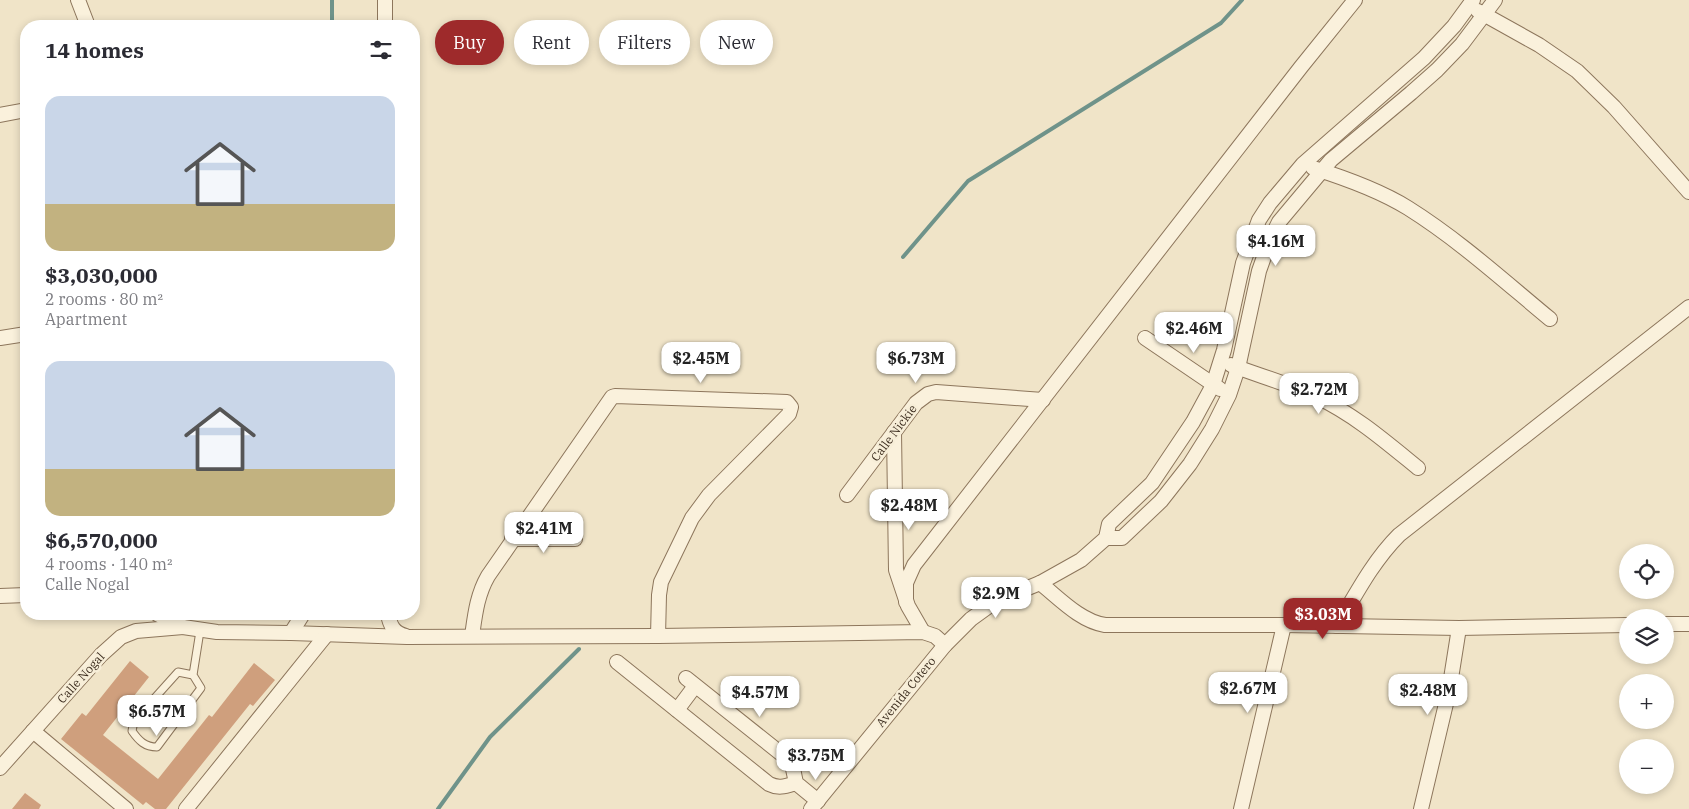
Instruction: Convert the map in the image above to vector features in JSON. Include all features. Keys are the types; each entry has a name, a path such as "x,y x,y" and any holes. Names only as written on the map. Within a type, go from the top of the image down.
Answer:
{"street":[{"path":"78,0 86,20"},
{"path":"385,0 385,20"},
{"path":"906,602 906,583 912,568 1355,0"},
{"path":"1496,0 1485,16 1462,44 1437,70 1321,170 1279,222 1270,240 1259,271 1238,368 1229,394 1212,429 1199,450 1161,501 1122,538 1106,538 1109,524 1152,483 1171,456 1193,422 1213,385 1221,361 1243,263 1259,220 1270,203 1303,164 1424,58 1454,26 1471,3 1485,16 1539,44 1577,71 1614,107 1689,192"},
{"path":"0,115 20,111"},
{"path":"1303,164 1369,188 1408,208 1451,238 1550,319"},
{"path":"1337,626 1383,551 1399,535 1689,307"},
{"path":"0,338 20,335"},
{"path":"1145,338 1229,394"},
{"path":"1221,361 1282,382 1346,413 1376,434 1418,468"},
{"name":"Calle Nickie","path":"847,495 916,403 928,394 936,392 1043,400"},
{"path":"472,636 481,588 512,540 612,397 787,402 790,406 789,414 713,490 692,518 661,582 658,636"},
{"path":"894,432 895,560 906,602 923,632"},
{"name":"Avenida Cotero","path":"814,805 945,645 963,626 980,612 1000,600 1040,583 1080,560 1106,538"},
{"path":"512,540 575,539"},
{"path":"1040,583 1085,618 1099,624 1460,628 1619,625"},
{"path":"0,596 20,595"},
{"path":"169,620 183,627 200,631 407,637 923,632 935,636 945,645"},
{"path":"291,633 299,620"},
{"path":"390,620 398,634 407,637"},
{"path":"1674,624 1689,624"},
{"path":"1240,809 1284,625"},
{"name":"Calle Nogal","path":"0,768 100,655 121,638 136,631 183,627"},
{"path":"1421,809 1449,691 1460,628"},
{"path":"186,809 327,634"},
{"path":"617,662 775,787 780,788 796,783"},
{"path":"677,710 691,682 789,760 792,764 796,783 814,805"},
{"path":"33,731 126,809"}],"lane":[{"path":"193,675 178,672 134,721 132,731 138,740 148,747 157,747 201,688 193,675 200,631"}],"building":[{"path":"130,661 149,677 103,735 158,779 209,715 212,717 254,663 275,680 253,706 250,704 166,809 155,809 146,802 143,805 61,739 82,713 86,716"},
{"path":"25,793 41,805 39,809 12,809"}],"waterway":[{"path":"332,0 332,20"},
{"path":"903,257 968,181 1221,23 1242,0"},
{"path":"438,809 490,737 579,649"}]}
